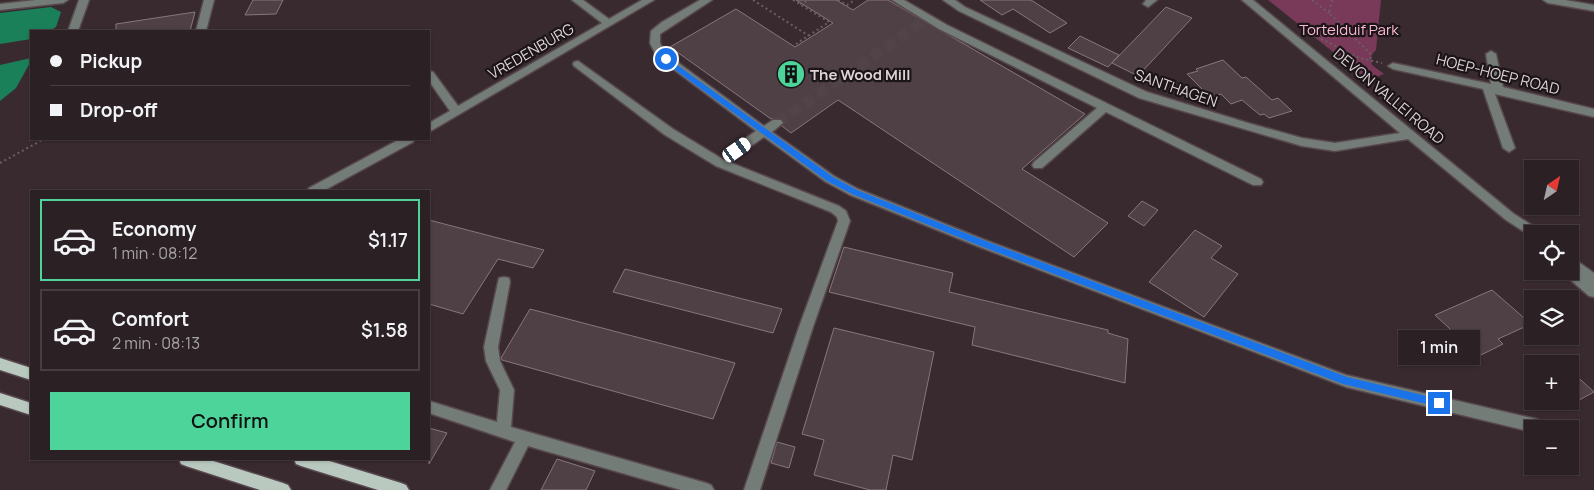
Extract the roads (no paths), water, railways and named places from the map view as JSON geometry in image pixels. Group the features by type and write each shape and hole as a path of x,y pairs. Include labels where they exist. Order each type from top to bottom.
{"main road":[{"path":"0,364 30,374"},
{"path":"0,398 30,409"},
{"path":"189,460 283,490"},
{"path":"304,460 401,490"}],"street":[{"path":"0,7 63,0"},
{"path":"73,30 84,0"},
{"path":"201,30 209,0"},
{"path":"577,0 608,23"},
{"name":"VREDENBURG","path":"430,127 649,0"},
{"path":"707,0 660,29 654,37 656,47 661,55 764,132 847,189 1346,381 1524,423"},
{"path":"897,0 926,19 1257,182"},
{"name":"SANTHAGEN","path":"948,0 962,9 1111,81 1175,106 1302,142 1326,146 1344,147 1410,135"},
{"name":"DEVON VALLEI ROAD","path":"1247,0 1510,217 1524,232"},
{"path":"1548,0 1594,8"},
{"path":"1491,54 1493,89 1509,148"},
{"path":"578,64 669,132 720,163 835,209 842,214 844,221 806,327 752,490"},
{"name":"HOEP-HOEP ROAD","path":"1393,66 1426,71 1594,113"},
{"path":"430,75 456,112"},
{"path":"1038,165 1106,106"},
{"path":"737,150 777,123"},
{"path":"315,190 407,140"},
{"name":"DEVON VALLEI ROAD","path":"1510,217 1524,226"},
{"path":"1579,268 1594,280"},
{"path":"1579,279 1594,292"},
{"path":"503,431 507,390 493,361 491,347 504,282"},
{"path":"430,407 524,438 706,490"},
{"path":"498,490 524,438"}],"tunnel":[{"path":"777,123 924,21"}],"place":[{"name":"The Wood Mill","path":"791,74"}],"park label":[{"name":"Tortelduif Park","path":"1349,29"}]}
